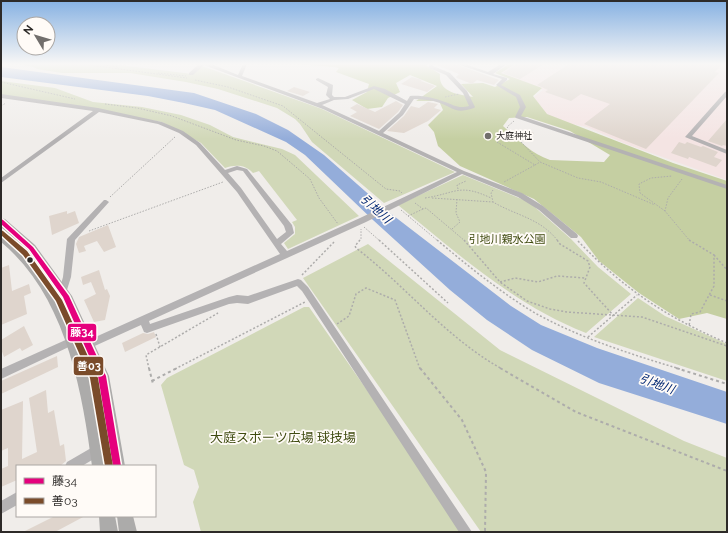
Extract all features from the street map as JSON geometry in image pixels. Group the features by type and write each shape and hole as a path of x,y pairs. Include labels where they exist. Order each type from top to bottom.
{"main road":[{"path":"1,221 31,248 62,291 88,345 102,376 117,465"},
{"path":"1,236 21,254 32,267 54,302 85,383 100,465"},
{"path":"107,517 109,532"},
{"path":"125,517 128,532"}],"street":[{"path":"275,89 318,105 460,172 498,186 532,201 574,236"},
{"path":"330,89 329,95 333,99"},
{"path":"318,105 333,99 346,98 367,89"},
{"path":"381,89 398,99 408,102"},
{"path":"380,134 391,124 412,97 439,101 455,110 462,110 472,106 462,89"},
{"path":"505,89 518,96 523,107 518,117 593,140 662,166 727,187"},
{"path":"727,93 688,137 727,152"},
{"path":"1,96 98,110 150,120 181,132 206,151 230,179 285,255"},
{"path":"1,181 98,110"},
{"path":"224,172 237,168 245,170 288,225 290,233 277,243"},
{"path":"1,374 72,346 88,345 363,220 460,172"},
{"path":"62,291 67,278 71,238 106,202"},
{"path":"144,319 147,330 229,301 237,299 248,300 298,282 305,289 466,532"},
{"path":"73,465 98,450"},
{"path":"1,508 16,499"}],"path":[{"path":"233,89 283,106 386,189 400,191 408,198"},
{"path":"434,100 465,92"},
{"path":"518,117 507,127 524,143 540,162 578,178 602,182 633,197 655,205"},
{"path":"106,202 181,132"},
{"path":"497,142 534,165"},
{"path":"493,202 492,192 498,186 540,162"},
{"path":"458,189 456,186 466,181 467,178 460,172"},
{"path":"673,176 657,176 646,179 639,184 640,193 665,211 691,244 714,255 727,270"},
{"path":"665,211 664,205 666,200 684,176 679,176"},
{"path":"71,238 230,179"},
{"path":"423,198 458,189 475,190 492,198"},
{"path":"430,197 493,202 506,210 528,216 550,232 560,244 588,261 590,267 584,281 586,286 600,299 605,308 613,315"},
{"path":"420,199 414,202 423,209 426,208 452,229 472,248 500,282 527,301 550,309 652,320 727,346"},
{"path":"452,229 460,222 456,213 457,200"},
{"path":"393,205 399,208 512,298 538,314 588,337 727,384"},
{"path":"408,216 423,209"},
{"path":"448,303 364,227 360,229 362,232 361,239 355,246 356,248 381,267 448,332 479,356 576,412 727,471"},
{"path":"574,236 597,262 637,295 666,314 727,343"},
{"path":"298,282 305,271 334,242 340,239"},
{"path":"689,326 691,314 700,312 714,286 714,255"},
{"path":"500,282 515,278 538,282 557,276 585,278"},
{"path":"330,328 349,316 356,294 366,288 395,300 418,366 462,420 486,472 485,532"},
{"path":"588,337 637,295"},
{"path":"710,295 727,301"},
{"path":"221,312 146,355 152,382 309,300"},
{"path":"153,332 155,331 160,347"}],"shaded area":[{"path":"540,89 727,89 727,180 626,144 587,127 567,123 543,114 534,97 543,90"}],"green space":[{"path":"1,89 57,89 93,102 142,107 181,115 210,125 233,137 282,149 295,155 359,216 288,249 284,243 295,234 295,227 292,222 297,220 259,171 253,173 246,168 239,166 225,168 201,143 162,122 1,95"},
{"path":"218,89 266,89 322,109 455,172 384,203 312,142 295,119 277,108"},
{"path":"368,89 399,89 400,92 388,98 382,107 367,109 352,100 367,92"},
{"path":"433,89 446,89 450,92 473,97 465,89 541,89 533,96 547,114 673,163 727,181 727,319 707,313 679,319 639,293 599,261 581,237 534,199 460,166 438,146 434,132 428,125 443,110 439,101 416,101","holes":["527,117 570,131 610,155 604,162 550,160 530,150 503,126 509,118"]},
{"name":"引地川親水公園","path":"463,175 529,202 571,239 598,267 631,294 586,333 534,308 510,293 398,205"},
{"path":"368,244 500,350 684,441 727,458 727,532 481,532 303,278"},
{"path":"638,298 665,316 727,344 727,381 594,337"},
{"name":"大庭スポーツ広場 球技場","path":"304,307 309,307 463,528 459,532 201,532 193,502 199,487 194,470 184,465 161,385 167,378"}],"water":[{"name":"引地川","path":"93,89 163,89 194,93 256,114 288,130 324,155 390,213 511,306 541,325 597,348 727,392 727,424 599,383 532,350 487,320 450,290 373,220 305,155 286,142 215,110 148,96"}],"building":[{"path":"291,89 300,89 310,92 303,96 287,91"},
{"path":"417,89 431,89 427,92"},
{"path":"546,89 704,89 646,149 584,124 610,104 581,94 571,101 545,92 548,90"},
{"path":"396,101 403,105 398,112 379,129 350,116 357,112 350,108 357,104 375,112"},
{"path":"428,102 438,104 434,108 441,110 428,121 404,133 387,131 404,116 411,106 419,108"},
{"path":"727,119 727,146 722,146 708,141"},
{"path":"526,130 534,133 528,140 520,137"},
{"path":"679,142 685,144 687,142 701,147 703,146 718,152 714,157 722,160 716,167 689,157 688,159 671,153"},
{"path":"67,211 67,214 75,211 79,223 52,235 49,216"},
{"path":"108,225 116,247 104,252 97,241 84,246 86,251 79,253 76,244 79,237"},
{"path":"9,265 12,291 29,284 31,293 24,296 27,314 1,325 1,268"},
{"path":"99,270 105,290 107,289 110,296 105,320 94,322 84,300 96,294 91,282 83,285 81,277"},
{"path":"24,326 33,345 22,351 20,348 4,357 1,349 1,340"},
{"path":"154,332 156,337 125,352 122,343 143,333 148,334"},
{"path":"57,356 58,367 1,394 1,381"},
{"path":"46,390 48,413 54,410 60,446 64,444 66,461 61,465 16,465 16,480 1,487 1,469 8,466 8,448 1,451 1,410 23,401 22,459 37,452 29,398"},
{"path":"53,517 83,517 55,532 23,532"}],"transit line":[{"name":"藤34","path":"1,221 31,248 66,296 102,376 117,465"},
{"name":"善03","path":"1,232 25,253 59,300 94,378 109,465"}],"place":[{"name":"大庭神社","path":"488,136"}]}
